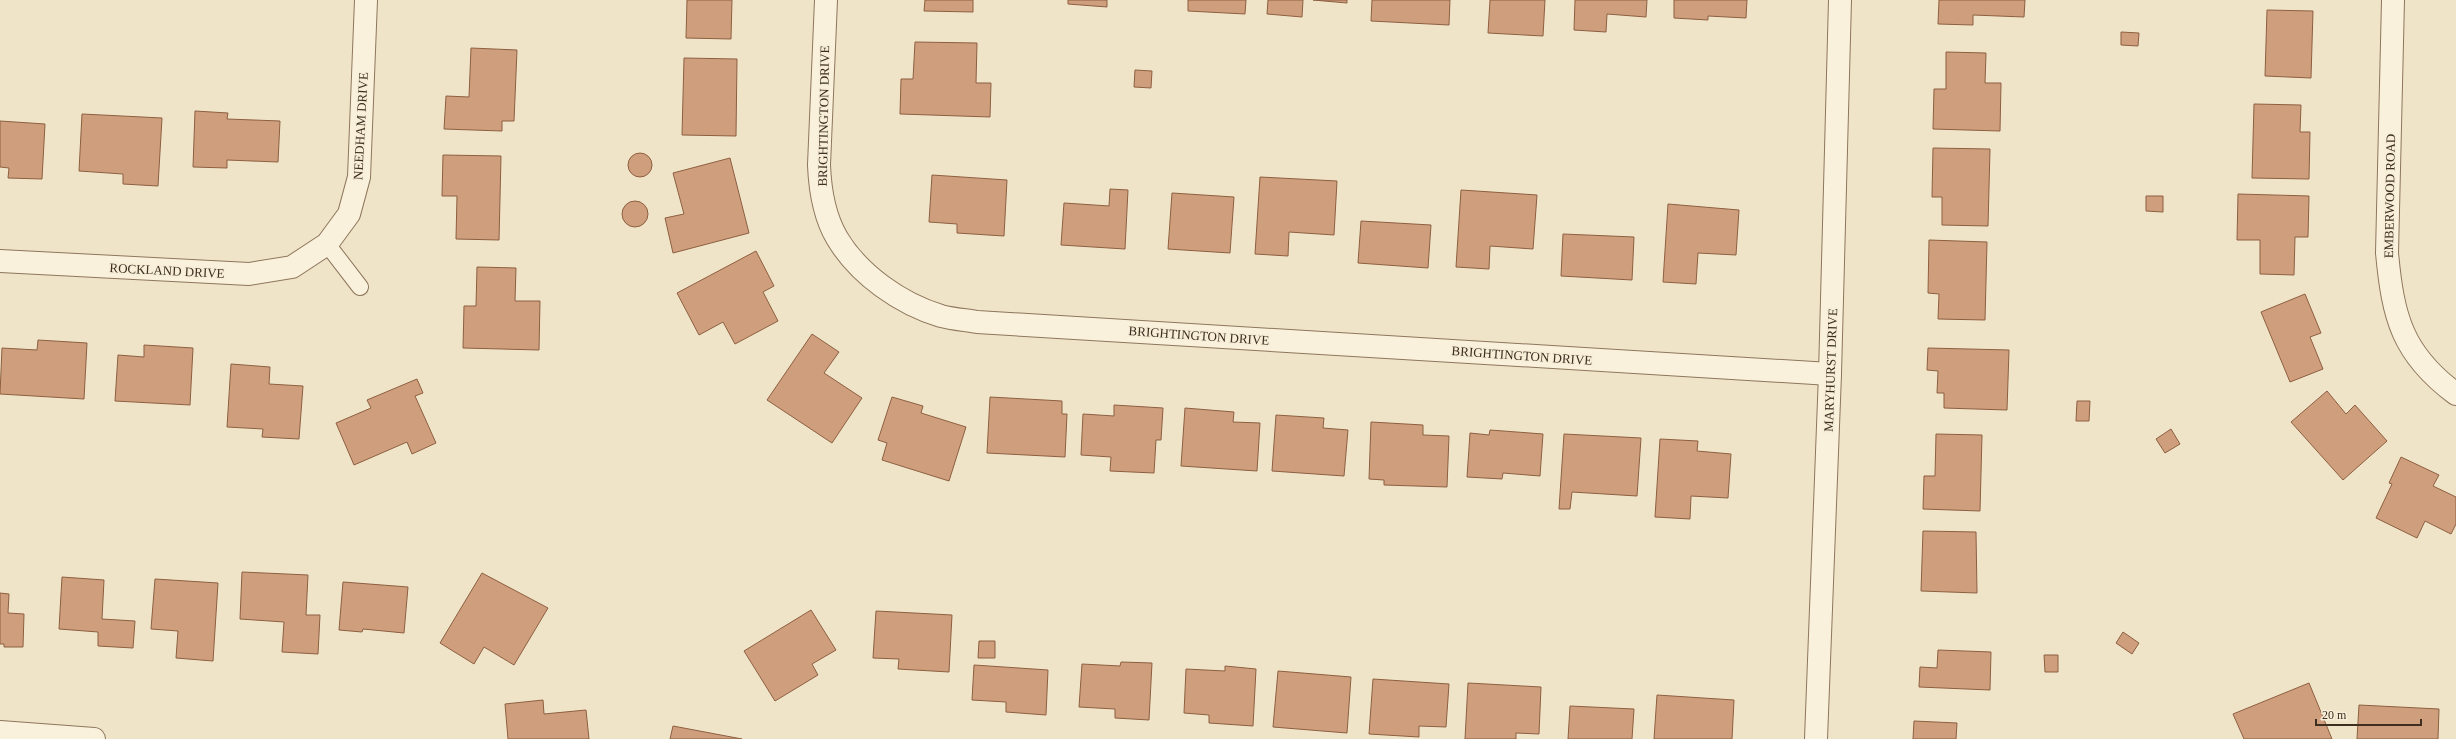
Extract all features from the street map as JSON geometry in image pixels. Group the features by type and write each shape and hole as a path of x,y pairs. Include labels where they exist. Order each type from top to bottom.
{"street":[{"name":"NEEDHAM DRIVE","path":"328,244 349,214 359,177 366,0"},
{"name":"BRIGHTINGTON DRIVE","path":"826,0 819,165 820,190 828,216 837,239 854,260 878,284 909,304 941,316 977,322 1830,374"},
{"name":"MARYHURST DRIVE","path":"1816,739 1830,374 1840,0"},
{"name":"EMBERWOOD ROAD","path":"2393,0 2387,253 2390,288 2398,321 2410,346 2436,379 2456,394"},
{"name":"ROCKLAND DRIVE","path":"0,261 249,274 292,267 328,244"},
{"path":"0,732 94,739"}],"lane":[{"path":"328,244 360,288"}],"building":[{"path":"687,0 732,0 731,39 686,38"},
{"path":"925,0 973,0 973,12 924,11"},
{"path":"1068,0 1107,0 1107,7 1068,4"},
{"path":"1188,0 1246,0 1245,14 1188,11"},
{"path":"1268,0 1303,0 1302,17 1267,14"},
{"path":"1313,0 1347,0 1347,3"},
{"path":"1372,0 1450,0 1449,25 1371,21"},
{"path":"1490,0 1545,0 1543,36 1488,33"},
{"path":"1575,0 1647,0 1646,17 1607,14 1606,32 1574,30"},
{"path":"1674,0 1747,0 1746,18 1708,16 1708,20 1674,18"},
{"path":"1939,0 2025,0 2024,17 1973,15 1973,25 1938,24"},
{"path":"2267,10 2313,11 2311,78 2265,76"},
{"path":"2121,32 2139,33 2138,46 2121,45"},
{"path":"915,42 977,43 976,83 991,83 990,117 900,114 901,79 913,79"},
{"path":"471,48 517,50 514,121 502,121 502,131 444,129 446,96 469,97"},
{"path":"1946,52 1986,53 1985,83 2001,83 2000,131 1933,129 1934,89 1946,89"},
{"path":"684,58 737,59 736,136 682,135"},
{"path":"1135,70 1152,71 1151,88 1134,87"},
{"path":"2254,104 2301,105 2300,132 2310,132 2309,179 2252,178"},
{"path":"195,111 228,113 227,119 280,121 278,162 227,160 227,168 193,167"},
{"path":"82,114 162,118 158,186 123,184 123,174 79,171"},
{"path":"0,121 45,124 42,179 8,178 9,168 0,167"},
{"path":"1933,148 1990,149 1988,226 1942,225 1942,197 1932,197"},
{"path":"640,153 649,156 652,165 649,174 640,177 631,174 628,165 631,156"},
{"path":"443,155 501,156 499,240 456,239 457,196 442,196"},
{"path":"730,158 749,233 673,253 665,218 684,214 673,173"},
{"path":"932,175 1007,180 1004,236 957,233 957,224 929,222"},
{"path":"1260,177 1337,181 1334,235 1289,232 1288,256 1255,254"},
{"path":"1110,189 1128,190 1125,249 1061,245 1064,203 1109,206"},
{"path":"1461,190 1537,195 1533,249 1490,246 1489,269 1456,267"},
{"path":"1172,193 1234,197 1230,253 1168,249"},
{"path":"2238,194 2309,196 2308,237 2295,237 2294,275 2260,274 2260,240 2237,240"},
{"path":"2146,196 2163,196 2163,212 2146,211"},
{"path":"635,201 644,205 648,214 644,223 635,227 626,223 622,214 626,205"},
{"path":"1668,204 1739,210 1736,255 1698,253 1696,284 1663,282"},
{"path":"1361,221 1431,225 1428,268 1358,263"},
{"path":"1563,234 1634,237 1632,280 1561,276"},
{"path":"1929,240 1987,242 1985,320 1938,319 1939,294 1928,293"},
{"path":"756,251 774,286 763,292 778,321 735,344 723,322 699,335 677,293"},
{"path":"477,267 516,268 515,301 540,301 539,350 463,348 464,306 476,306"},
{"path":"2305,294 2321,333 2310,337 2323,369 2290,382 2261,312"},
{"path":"812,334 839,352 824,373 862,398 832,443 767,400"},
{"path":"38,340 87,343 84,399 0,394 2,348 37,350"},
{"path":"144,345 193,348 190,405 115,401 118,355 144,357"},
{"path":"1928,348 2009,350 2007,410 1944,408 1944,393 1937,393 1938,371 1927,370"},
{"path":"231,364 270,367 269,384 303,386 299,439 262,437 263,429 227,427"},
{"path":"417,379 423,393 415,396 436,443 412,454 407,442 354,465 336,423 371,408 367,400"},
{"path":"2327,391 2346,414 2355,405 2387,441 2343,480 2291,422"},
{"path":"892,397 923,406 921,413 966,427 949,481 882,460 887,443 878,440"},
{"path":"990,397 1062,401 1062,414 1067,414 1065,457 987,453"},
{"path":"2077,401 2090,401 2089,421 2076,421"},
{"path":"1114,405 1163,408 1161,440 1156,440 1154,473 1110,471 1111,457 1081,455 1083,414 1114,416"},
{"path":"1185,408 1234,412 1233,422 1260,423 1257,471 1181,466"},
{"path":"1276,415 1324,418 1323,428 1348,430 1344,476 1272,471"},
{"path":"1371,422 1423,425 1423,435 1449,436 1447,487 1384,485 1384,480 1369,479"},
{"path":"2171,429 2180,444 2165,453 2156,439"},
{"path":"1490,430 1543,434 1540,476 1503,473 1502,479 1467,477 1470,433 1489,435"},
{"path":"1564,434 1641,438 1637,496 1572,492 1570,509 1559,509"},
{"path":"1936,434 1982,435 1980,511 1923,509 1924,476 1935,476"},
{"path":"1660,439 1698,441 1697,451 1731,454 1728,498 1691,496 1690,519 1655,517"},
{"path":"2401,457 2439,475 2433,486 2456,497 2456,524 2451,534 2425,521 2417,538 2376,518 2392,484 2389,483"},
{"path":"1923,531 1976,532 1977,593 1921,591"},
{"path":"242,572 308,575 306,615 320,615 318,654 282,652 284,622 240,619"},
{"path":"482,573 548,608 514,665 484,647 474,664 440,643"},
{"path":"62,577 104,580 102,619 135,621 133,648 98,646 98,632 59,629"},
{"path":"155,579 218,583 213,661 176,658 178,631 151,629"},
{"path":"343,582 408,587 404,633 363,629 362,632 339,630"},
{"path":"0,593 9,594 8,613 24,614 23,647 4,647 4,644 0,644"},
{"path":"811,610 836,650 812,664 818,675 775,701 744,651"},
{"path":"876,611 952,615 949,672 898,669 899,659 873,658"},
{"path":"2123,632 2139,643 2132,654 2116,643"},
{"path":"979,641 995,641 995,658 978,658"},
{"path":"1938,650 1991,652 1990,690 1919,687 1920,667 1937,668"},
{"path":"2044,655 2058,655 2058,672 2045,672"},
{"path":"1121,662 1152,663 1149,720 1115,718 1115,709 1079,707 1082,664 1120,666"},
{"path":"974,665 1048,670 1046,715 1006,712 1006,702 972,700"},
{"path":"1225,666 1256,669 1253,726 1209,723 1209,715 1184,713 1186,669 1225,671"},
{"path":"1278,671 1351,677 1347,733 1273,727"},
{"path":"1373,679 1449,684 1446,727 1419,726 1419,737 1369,734"},
{"path":"1468,683 1541,687 1539,734 1516,733 1516,739 1465,739"},
{"path":"2309,683 2332,739 2244,739 2233,714"},
{"path":"1657,695 1734,700 1732,739 1654,739"},
{"path":"543,700 544,714 586,710 589,739 508,739 505,704"},
{"path":"2359,705 2439,709 2438,739 2357,739"},
{"path":"1570,706 1634,709 1632,739 1568,739"},
{"path":"1914,721 1957,723 1956,739 1913,739"},
{"path":"673,726 742,739 670,739"}]}
